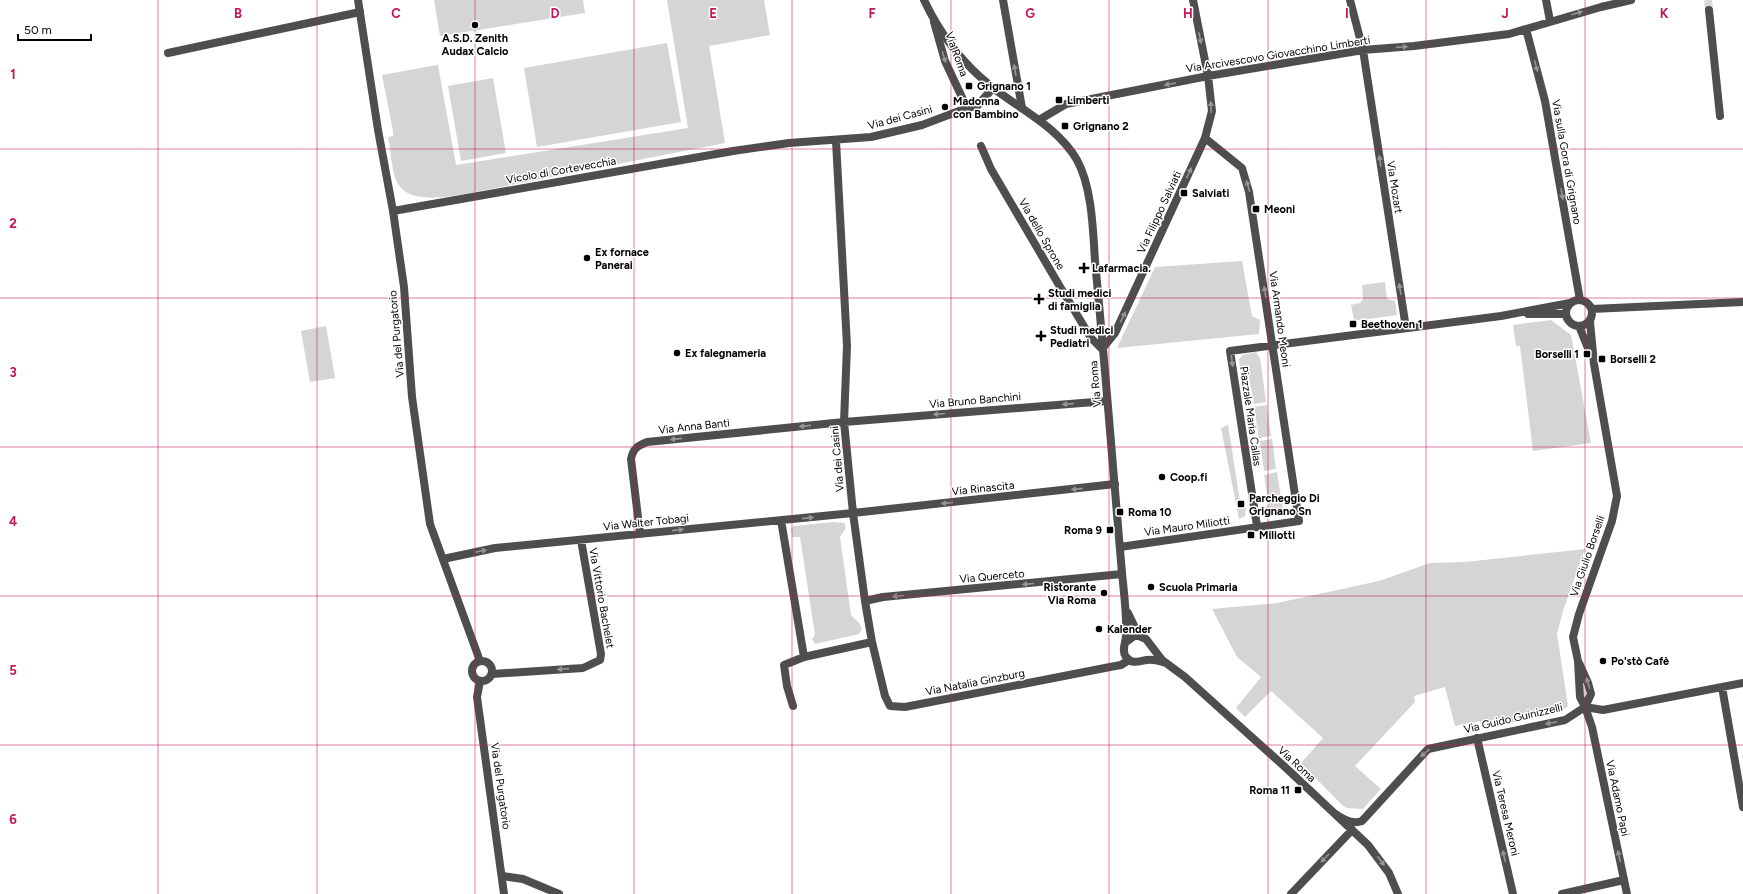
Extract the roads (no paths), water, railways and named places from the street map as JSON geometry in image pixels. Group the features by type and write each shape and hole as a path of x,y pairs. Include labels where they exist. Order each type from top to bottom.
{"street":[{"name":"Via del Purgatorio","path":"358,0 404,287 412,397 430,524 480,661"},
{"name":"Via Roma","path":"924,0 933,19 945,61 967,108"},
{"path":"1003,0 1022,108"},
{"name":"Via Filippo Salviati","path":"1102,350 1115,333 1206,138 1212,111 1208,76 1192,0"},
{"name":"Via Mozart","path":"1350,0 1363,50 1406,328"},
{"path":"1546,0 1550,21"},
{"name":"Via Arcivescovo Giovacchino Limberti","path":"1039,120 1066,104 1208,76 1363,50 1414,46 1509,34 1550,21 1631,0"},
{"path":"1709,10 1720,116"},
{"path":"168,52 360,12"},
{"name":"Via Roma","path":"933,19 962,59 993,88 1039,120 1066,144 1077,159 1084,175 1095,261 1125,600 1126,642 1124,653 1129,660 1138,663 1145,660 1155,660 1166,663"},
{"name":"Via sulla Gora di Grignano","path":"1526,29 1545,101 1580,300"},
{"path":"967,108 978,106 993,88"},
{"name":"Via dei Casini","path":"733,151 789,143 836,141 872,137 922,125 967,108"},
{"name":"Via Armando Meoni","path":"1206,138 1242,168 1249,192 1299,521"},
{"name":"Via dei Casini","path":"836,141 848,346 844,422 864,601 872,642"},
{"name":"Via dello Sprone","path":"981,146 991,169 1059,285 1091,338 1102,350"},
{"name":"Vicolo di Cortevecchia","path":"393,211 733,151"},
{"path":"1273,345 1509,315 1580,300 1586,302 1592,309 1590,322 1579,326 1569,322 1566,314 1570,303"},
{"path":"1592,309 1743,302"},
{"path":"1509,315 1566,314"},
{"name":"Via Giulio Borselli","path":"1585,707 1591,694 1588,683 1578,661 1573,637 1579,614 1612,521 1617,496 1594,364 1590,322"},
{"name":"Via Giulio Borselli","path":"1579,326 1594,364"},
{"name":"Piazzale Maria Callas","path":"1257,526 1230,351 1273,345"},
{"name":"Via Bruno Banchini","path":"844,422 1107,401"},
{"name":"Via Anna Banti","path":"640,534 631,460 633,451 637,445 647,442 844,422"},
{"name":"Via Rinascita","path":"853,513 1115,484"},
{"name":"Via Walter Tobagi","path":"443,559 495,548 853,513"},
{"path":"781,520 804,657"},
{"name":"Via Mauro Miliotti","path":"1120,547 1299,521"},
{"name":"Via Vittorio Bachelet","path":"492,674 583,668 600,660 580,540"},
{"name":"Via Querceto","path":"864,601 883,597 1122,574"},
{"name":"Via Roma","path":"1125,600 1132,623 1139,636 1146,639 1150,646 1166,663 1185,677 1368,845 1389,873 1398,894"},
{"path":"1126,642 1134,636 1139,636"},
{"path":"793,706 787,686 784,665 804,657 872,642"},
{"name":"Via Natalia Ginzburg","path":"872,642 885,696 890,706 905,707 1110,667 1124,664 1129,660"},
{"path":"1145,660 1150,652 1150,646"},
{"path":"484,661 490,664 492,674 487,680 480,681 475,679 472,669 476,662 484,661"},
{"name":"Via del Purgatorio","path":"480,681 477,697 504,894"},
{"path":"1585,707 1603,710 1743,683"},
{"path":"1722,687 1743,807"},
{"name":"Via Guido Guinizzelli","path":"1362,821 1428,749 1565,720 1585,707"},
{"name":"Via Adamo Papi","path":"1585,707 1592,727 1627,894"},
{"name":"Via Teresa Meroni","path":"1477,738 1513,894"},
{"path":"1334,813 1350,822 1358,823 1362,821 1360,831 1368,845"},
{"path":"1291,894 1352,830"},
{"path":"502,876 523,879 558,894"},
{"path":"1562,894 1624,880"}],"tunnel":[{"path":"1708,0 1709,10"}],"place":[{"name":"A.S.D. Zenith Audax Calcio","path":"475,25"},
{"name":"Grignano 1","path":"969,86"},
{"name":"Limberti","path":"1059,100"},
{"name":"Madonna con Bambino","path":"945,107"},
{"name":"Grignano 2","path":"1065,126"},
{"name":"Salviati","path":"1184,193"},
{"name":"Meoni","path":"1256,209"},
{"name":"Ex fornace Panerai","path":"587,258"},
{"name":"Lafarmacia.","path":"1084,268"},
{"name":"Studi medici di famiglia","path":"1039,299"},
{"name":"Beethoven 1","path":"1353,324"},
{"name":"Studi medici Pediatri","path":"1041,336"},
{"name":"Ex falegnameria","path":"677,353"},
{"name":"Borselli 1","path":"1587,354"},
{"name":"Borselli 2","path":"1602,359"},
{"name":"Coop.fi","path":"1162,477"},
{"name":"Parcheggio Di Grignano Sn","path":"1241,504"},
{"name":"Roma 10","path":"1120,512"},
{"name":"Roma 9","path":"1110,530"},
{"name":"Miliotti","path":"1251,535"},
{"name":"Scuola Primaria","path":"1151,587"},
{"name":"Ristorante Via Roma","path":"1104,593"},
{"name":"Kalender","path":"1099,629"},
{"name":"Po'stò Cafè","path":"1603,661"},
{"name":"Roma 11","path":"1298,790"}]}
